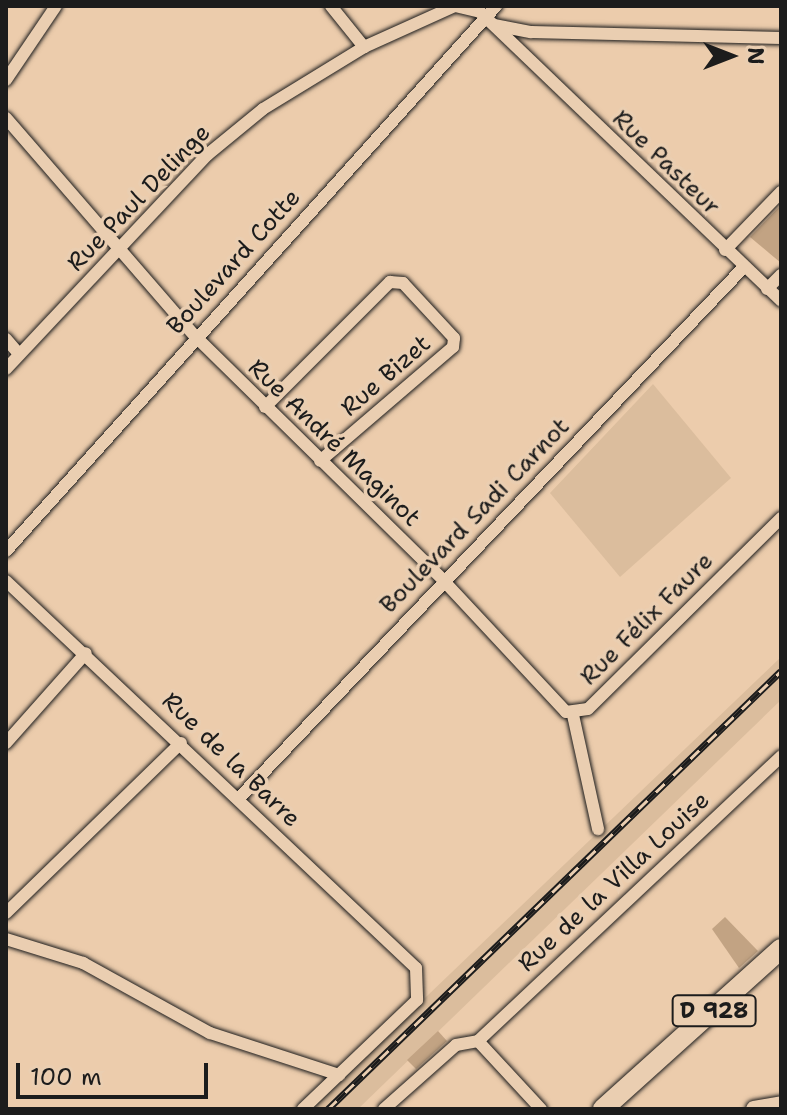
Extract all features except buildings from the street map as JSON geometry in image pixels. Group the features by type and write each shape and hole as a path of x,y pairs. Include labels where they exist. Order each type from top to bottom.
{"main road":[{"name":"D 928","path":"603,1109 781,949"},
{"name":"D 928","path":"626,1109 646,1073"}],"street":[{"path":"6,80 56,6"},
{"path":"331,6 364,47"},
{"name":"Rue Paul Delinge","path":"6,369 207,155 263,109 364,47 455,6 471,8 487,22"},
{"name":"Boulevard Cotte","path":"6,551 196,337 487,22 496,6"},
{"path":"487,22 531,32 781,38"},
{"name":"Rue Pasteur","path":"487,22 781,301"},
{"path":"521,56 531,32"},
{"name":"Rue André Maginot","path":"6,118 117,250 196,337 443,580"},
{"path":"725,250 781,192"},
{"name":"Boulevard Sadi Carnot","path":"239,798 443,580 744,267"},
{"path":"767,289 781,275"},
{"name":"Rue Bizet","path":"265,407 390,282 403,283 454,338 453,347 320,461"},
{"path":"6,339 19,354"},
{"name":"Rue Félix Faure","path":"443,580 573,715 588,709 781,518"},
{"name":"Rue de la Barre","path":"6,581 239,798 419,975 417,1000 339,1075"},
{"path":"6,743 86,653"},
{"path":"573,715 598,829"},
{"path":"6,913 181,743"},
{"name":"Rue de la Villa Louise","path":"384,1109 456,1045 478,1041 781,756"},
{"path":"6,939 83,963 210,1033 339,1075 303,1109"},
{"path":"478,1041 541,1109"},
{"path":"754,1109 781,1104"}],"shaded area":[{"path":"653,384 731,478 620,577 550,493"},
{"path":"781,657 781,700 358,1109 309,1109"}],"railway":[{"path":"328,1109 781,671"}]}
